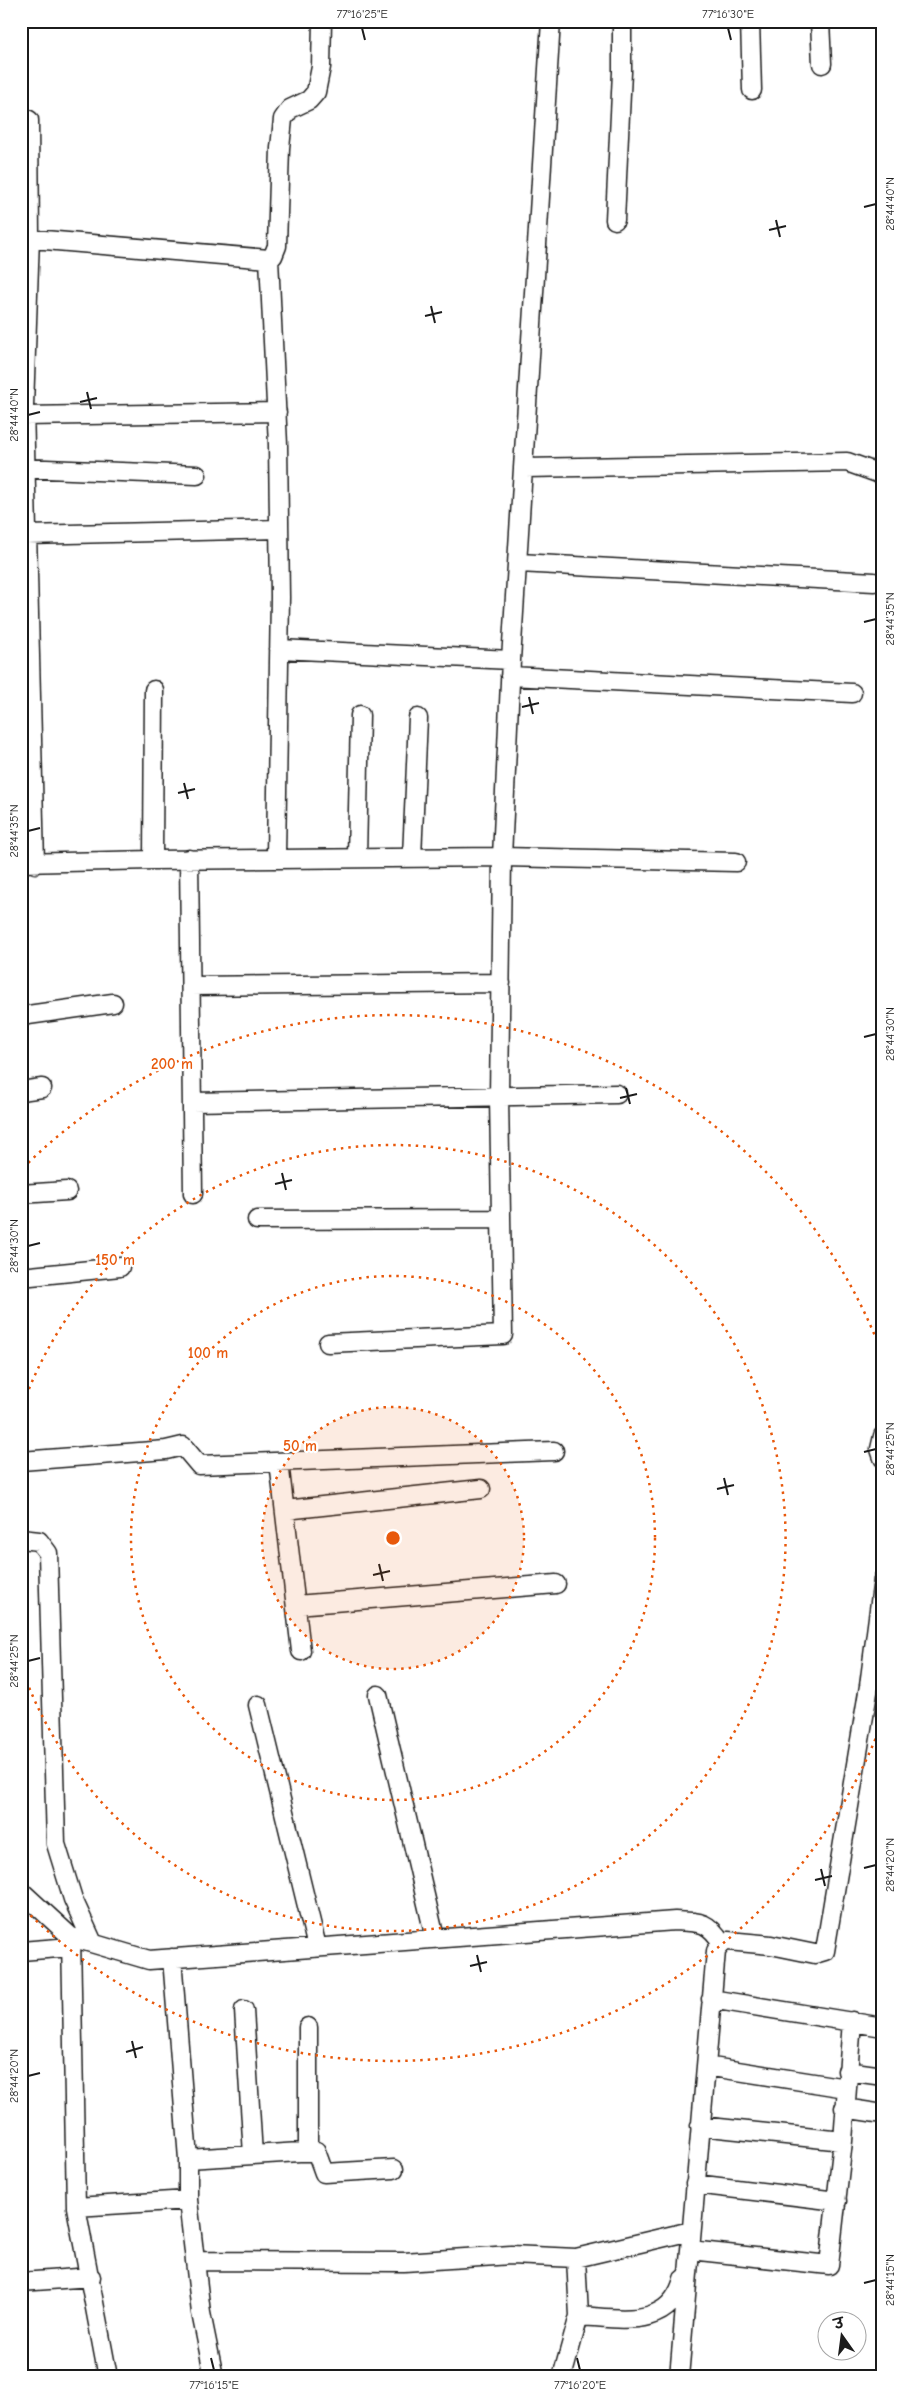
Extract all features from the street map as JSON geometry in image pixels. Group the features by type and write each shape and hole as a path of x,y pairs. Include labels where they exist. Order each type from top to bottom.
{"street":[{"path":"26,238 269,259 273,256 276,246 280,148 284,119 290,109 309,100 316,92 321,66 322,21"},
{"path":"328,1343 503,1335 499,1097 502,857 511,668 519,563 551,21"},
{"path":"615,220 622,72 622,21"},
{"path":"750,21 752,90"},
{"path":"820,21 822,64"},
{"path":"21,116 29,120 25,165 23,468 26,535 24,592 28,864 276,857 502,857 736,862"},
{"path":"269,259 277,412 279,529 276,857"},
{"path":"24,416 277,412"},
{"path":"524,468 846,462 883,475"},
{"path":"23,468 197,475"},
{"path":"26,535 279,529"},
{"path":"519,563 874,582"},
{"path":"279,650 852,693"},
{"path":"153,860 154,690"},
{"path":"357,857 360,715"},
{"path":"412,857 418,718"},
{"path":"188,859 193,1194"},
{"path":"190,986 501,983"},
{"path":"21,1016 113,1003"},
{"path":"21,1091 42,1088"},
{"path":"192,1102 617,1094"},
{"path":"21,1194 67,1191"},
{"path":"257,1220 500,1219"},
{"path":"21,1277 120,1267"},
{"path":"883,1436 880,1450 883,1458"},
{"path":"21,1460 166,1450 183,1446 199,1465 554,1451"},
{"path":"279,1462 301,1651"},
{"path":"284,1510 481,1489"},
{"path":"21,1539 39,1541 48,1553 56,1844 73,1899 93,1943"},
{"path":"296,1605 556,1584"},
{"path":"679,2377 716,1951 722,1943 728,1941 771,1945 815,1954 825,1952 868,1694 882,1589"},
{"path":"378,1695 435,1938"},
{"path":"258,1705 317,1946"},
{"path":"21,1891 71,1942 76,2207 91,2277 108,2377"},
{"path":"21,1951 71,1942 93,1943 149,1960 317,1946 675,1921 700,1922 710,1926 722,1943"},
{"path":"172,1958 188,2159 188,2200 201,2313 214,2377"},
{"path":"711,1999 883,2027"},
{"path":"244,2010 253,2155"},
{"path":"690,2250 829,2265 843,2141 852,2021"},
{"path":"308,2027 308,2152"},
{"path":"706,2066 847,2079 883,2076"},
{"path":"844,2108 883,2114"},
{"path":"700,2126 843,2141"},
{"path":"188,2159 316,2151 324,2173 394,2169"},
{"path":"695,2184 837,2201"},
{"path":"76,2207 188,2200"},
{"path":"195,2261 404,2262 511,2255 576,2258 691,2231"},
{"path":"578,2316 628,2318 659,2314 676,2299 681,2288 690,2250"},
{"path":"562,2377 578,2316 576,2258"},
{"path":"21,2282 91,2277"}]}
